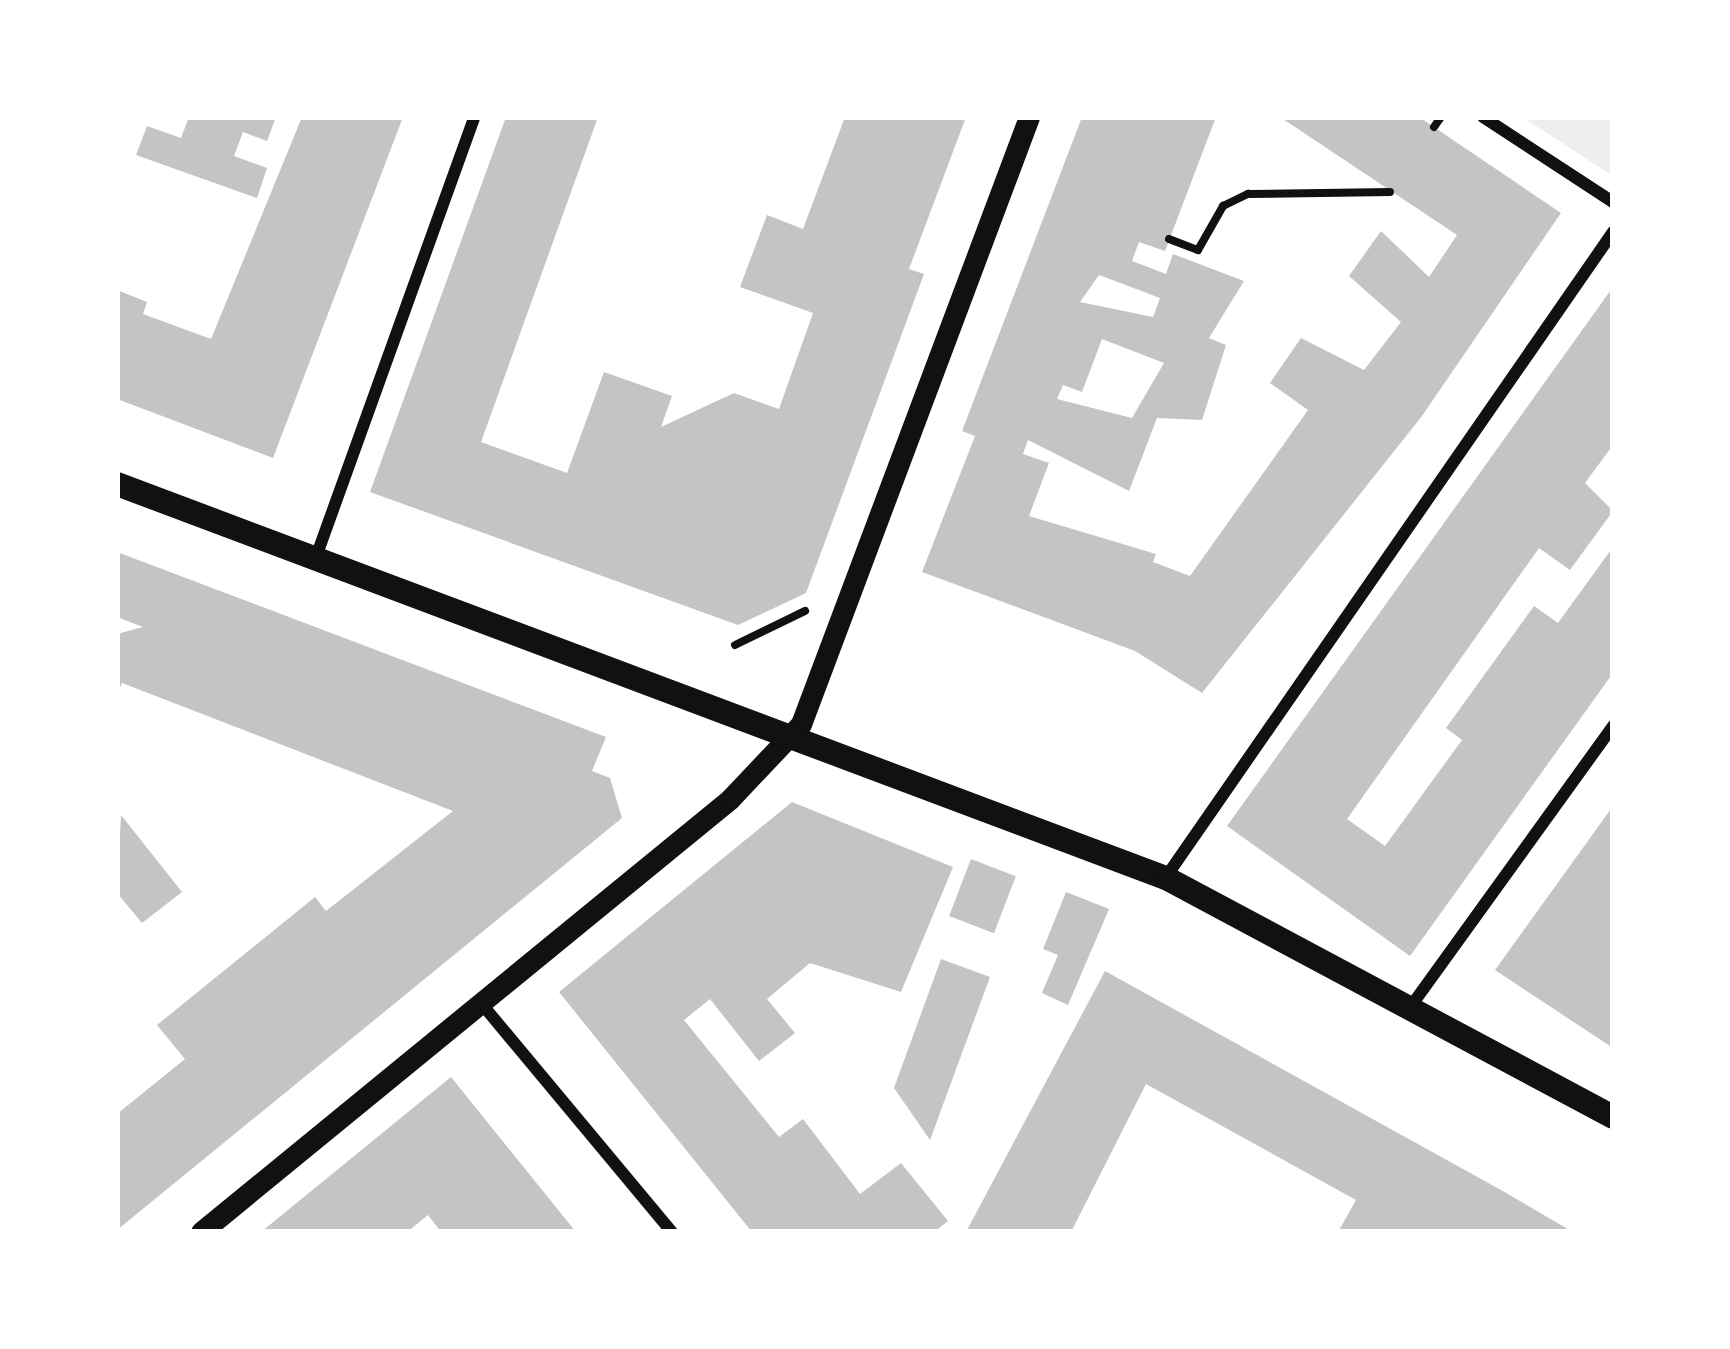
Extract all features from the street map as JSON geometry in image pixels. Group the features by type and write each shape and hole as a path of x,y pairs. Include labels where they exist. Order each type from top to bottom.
{"main road":[{"path":"117,484 793,734 1166,878 1414,1002 1613,1118"}],"street":[{"path":"316,556 474,117"},
{"path":"201,1232 481,1003 793,734 1029,117"},
{"path":"1484,117 1613,202"},
{"path":"1166,878 1613,232"},
{"path":"1414,1002 1613,726"},
{"path":"481,1003 672,1232"}],"path":[{"path":"1434,127 1441,117"},
{"path":"1169,239 1198,250 1223,206 1267,190 1390,191"},
{"path":"735,645 805,611"}],"shaded area":[{"path":"1522,117 1613,117 1613,176"}],"building":[{"path":"189,117 276,117 267,141 243,132 234,156 267,168 257,198 136,155 147,126 181,138"},
{"path":"302,117 403,117 273,458 117,399 117,290 147,302 143,314 211,339"},
{"path":"506,117 598,117 481,442 567,473 604,372 672,396 661,427 734,393 779,409 813,313 740,287 767,215 803,229 845,117 966,117 909,269 924,274 806,593 738,625 370,492"},
{"path":"1082,117 1216,117 1165,251 1139,242 1132,261 1166,274 1173,254 1244,281 1209,338 1226,345 1202,420 1157,418 1129,491 1028,440 1023,454 1049,463 1029,516 1156,554 1153,562 1190,576 1308,410 1270,383 1301,338 1364,370 1401,322 1349,276 1381,231 1429,277 1457,235 1280,117 1419,117 1561,213 1422,416 1202,693 1135,651 922,572 975,436 962,431","holes":["1099,275 1160,298 1153,317 1080,302","1102,339 1164,363 1132,418 1057,399 1063,385 1082,392"]},
{"path":"1613,287 1613,445 1585,483 1613,511 1570,570 1539,548 1347,819 1385,846 1462,740 1446,728 1534,606 1558,623 1613,547 1613,673 1410,956 1227,826"},
{"path":"117,552 606,737 592,771 610,778 622,818 117,1230 117,1114 185,1059 157,1025 315,897 326,911 453,811 122,683 117,695 117,634 143,627 117,617"},
{"path":"792,802 953,867 901,992 810,963 767,999 795,1033 759,1061 710,999 684,1020 779,1137 803,1119 860,1194 901,1163 948,1221 934,1232 752,1232 559,992"},
{"path":"1613,806 1613,1048 1495,970"},
{"path":"121,815 182,892 142,923 117,893"},
{"path":"971,859 1016,876 994,933 949,916"},
{"path":"1066,892 1109,909 1068,1005 1042,993 1058,955 1043,949"},
{"path":"941,959 990,977 930,1140 894,1088"},
{"path":"1105,971 1573,1232 1338,1232 1356,1200 1146,1084 1071,1232 966,1232"},
{"path":"451,1077 576,1232 441,1232 428,1215 407,1232 261,1232"}]}
